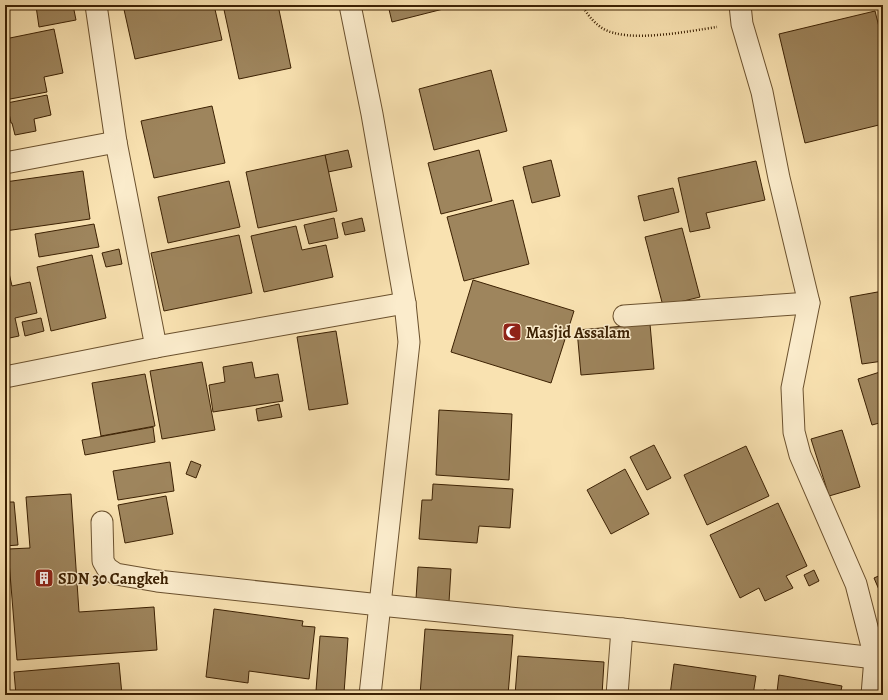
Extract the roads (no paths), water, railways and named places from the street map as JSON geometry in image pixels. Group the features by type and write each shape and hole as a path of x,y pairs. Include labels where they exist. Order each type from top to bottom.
{"street":[{"path":"96,5 116,142 156,347"},
{"path":"350,5 372,114 405,303 409,342 370,695"},
{"path":"741,14 762,92 779,178 809,303 792,388 794,432 800,455 856,584 875,658 872,695"},
{"path":"5,163 116,142"},
{"path":"5,377 156,347 405,303"},
{"path":"624,316 809,303"},
{"path":"102,522 103,561 107,568 116,574 165,582 622,629 875,658"},
{"path":"617,695 622,629"}],"place":[{"name":"Masjid Assalam","path":"512,332"},
{"name":"SDN 30 Cangkeh","path":"44,578"}]}
